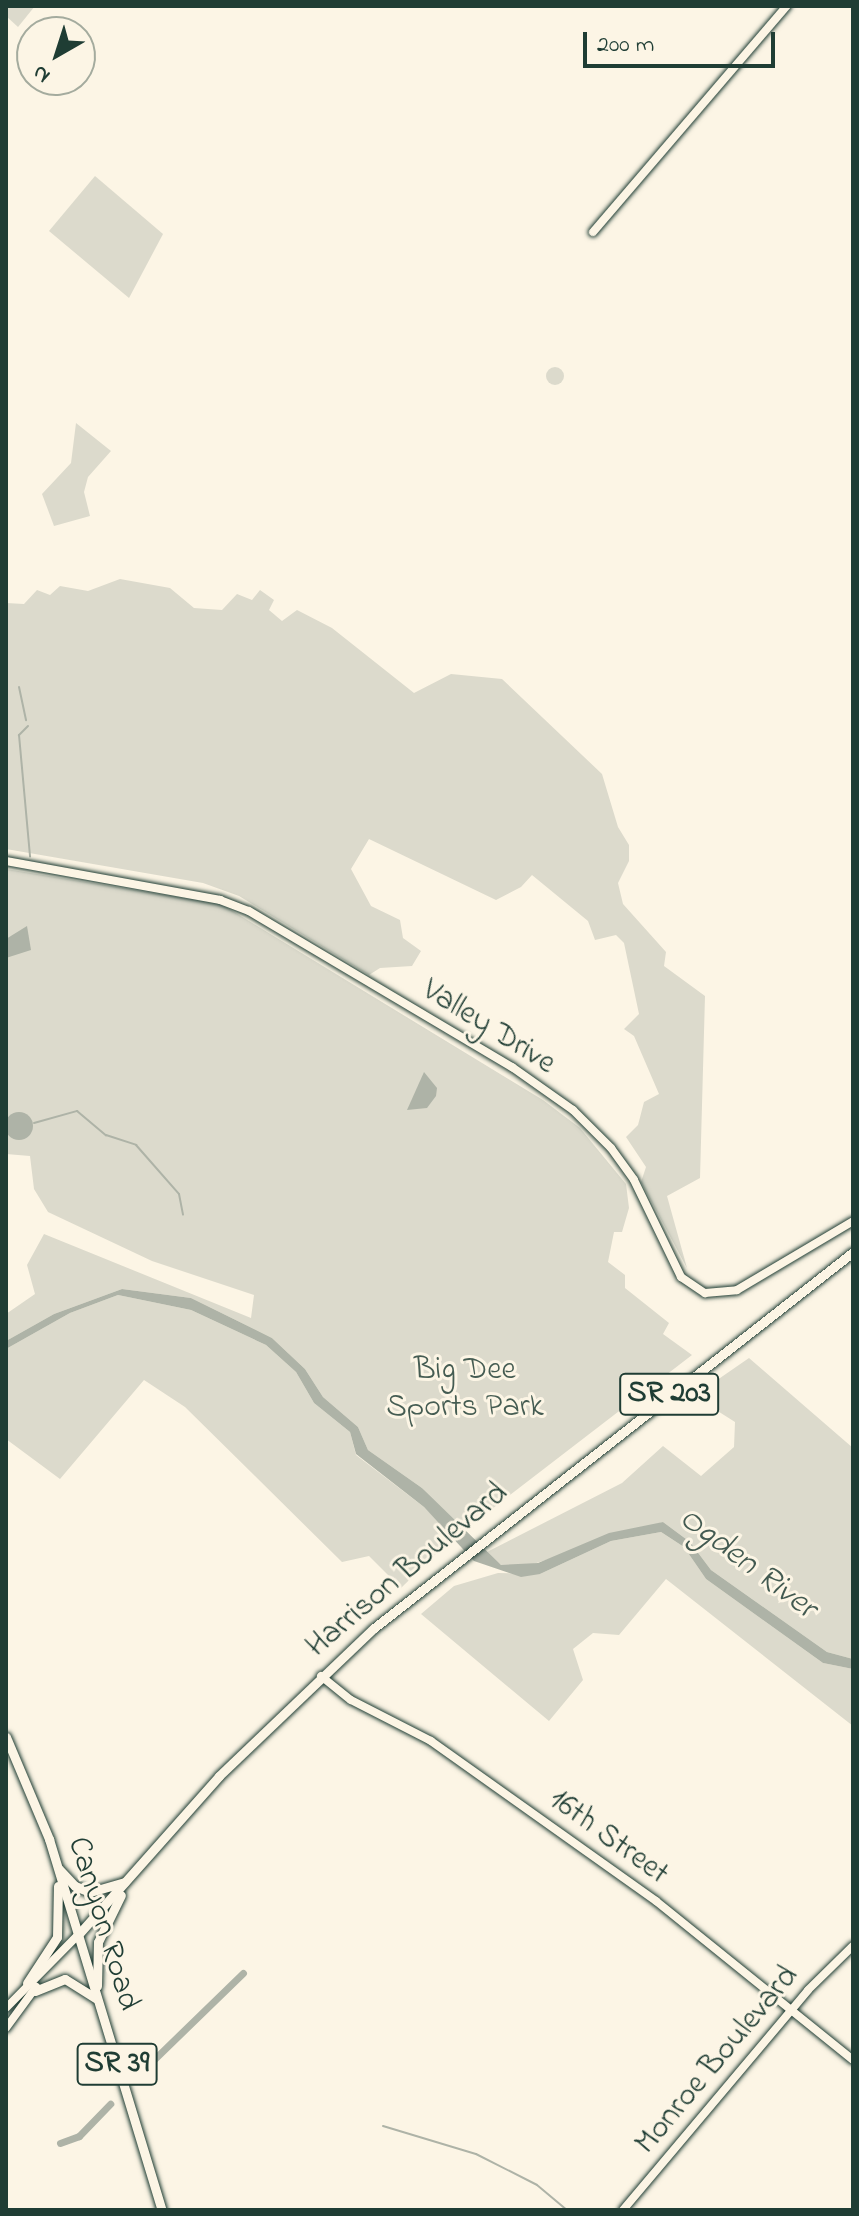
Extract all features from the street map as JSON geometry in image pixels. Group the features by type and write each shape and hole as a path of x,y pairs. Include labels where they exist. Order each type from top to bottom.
{"main road":[{"name":"Harrison Boulevard","path":"77,1936 219,1776 321,1676 487,1537 853,1252"},
{"name":"Canyon Road","path":"6,1737 40,1811 162,2210"},
{"path":"56,1866 75,1886 90,1892 129,1880"},
{"path":"27,1983 57,1937 56,1866"},
{"path":"35,1991 65,1979 96,1998 98,1942 129,1880"}],"street":[{"path":"593,232 787,6"},
{"name":"Valley Drive","path":"6,861 220,900 249,911 512,1067 573,1110 611,1148 634,1180 681,1277 705,1293 737,1290 853,1221"},
{"name":"16th Street","path":"321,1676 351,1700 431,1741 623,1878 853,2060"},
{"name":"Harrison Boulevard","path":"6,2008 27,1983 39,1977 77,1936"},
{"name":"Monroe Boulevard","path":"623,2210 791,2010 853,1946"},
{"name":"Harrison Boulevard","path":"6,2028 35,1991 39,1977"}],"green space":[{"path":"6,6 35,6 27,16 16,16 16,25 6,16"},
{"path":"95,176 163,234 129,298 49,231"},
{"path":"555,367 564,376 555,385 546,376"},
{"path":"76,423 111,451 88,477 84,492 90,516 54,526 42,494 71,463"},
{"path":"120,579 170,588 194,608 222,610 237,594 252,600 260,590 274,600 269,610 282,621 297,610 332,628 414,693 451,674 502,679 602,774 618,827 629,845 629,861 618,883 623,904 666,952 664,966 705,996 700,1178 667,1196 687,1268 641,1182 646,1167 626,1137 638,1125 644,1102 659,1094 634,1036 624,1029 639,1014 624,943 616,935 595,940 588,921 532,875 521,887 496,900 369,839 351,869 371,906 400,920 403,938 421,951 412,966 380,968 369,975 239,896 203,883 6,849 6,603 24,604 37,590 50,595 60,586 88,591"},
{"name":"Big Dee Sports Park","path":"6,869 221,904 543,1100 580,1128 626,1184 629,1208 622,1232 614,1232 608,1262 625,1275 625,1288 669,1323 663,1334 692,1355 462,1532 422,1488 368,1450 358,1427 323,1397 305,1369 272,1338 191,1298 122,1289 54,1314 6,1341 6,1314 35,1294 27,1265 44,1234 251,1318 254,1295 152,1261 48,1212 34,1189 30,1156 6,1154"},
{"path":"118,1295 191,1310 266,1345 296,1372 314,1403 350,1432 356,1455 424,1507 453,1537 401,1588 369,1556 342,1562 185,1407 144,1380 60,1479 6,1439 6,1349 70,1313"},
{"path":"749,1358 853,1448 853,1659 827,1652 711,1570 690,1542 663,1522 521,1568 501,1565 485,1553 622,1483 663,1446 701,1476 734,1447 735,1422 694,1396"},
{"path":"661,1532 684,1547 706,1579 823,1663 853,1669 853,1726 666,1579 619,1635 593,1633 573,1649 583,1680 549,1721 421,1614 454,1586 498,1573 540,1574 611,1541"}],"shaded area":[{"path":"27,926 31,950 6,958 6,939"},
{"path":"424,1072 437,1088 436,1096 427,1108 407,1110"},
{"path":"19,1112 29,1116 33,1126 29,1136 19,1140 9,1136 5,1126 9,1116"},
{"path":"122,1289 191,1298 272,1338 305,1369 323,1397 358,1427 368,1450 422,1488 501,1565 538,1563 609,1533 663,1522 690,1542 711,1570 827,1652 853,1659 853,1669 823,1663 706,1579 684,1547 661,1532 611,1541 540,1574 521,1577 474,1561 424,1507 356,1454 350,1432 314,1403 296,1372 266,1345 191,1310 118,1295 70,1313 6,1349 6,1341 54,1314"}],"waterway":[{"path":"19,687 26,720"},
{"path":"28,726 19,735 30,857"},
{"path":"34,1123 77,1111 106,1135 136,1145 179,1194 183,1215"},
{"path":"139,2074 243,1973"},
{"path":"60,2143 79,2136 110,2104"},
{"path":"383,2126 476,2154 537,2185 567,2210"}],"water label":[{"name":"Ogden River","path":"747,1564"}]}
